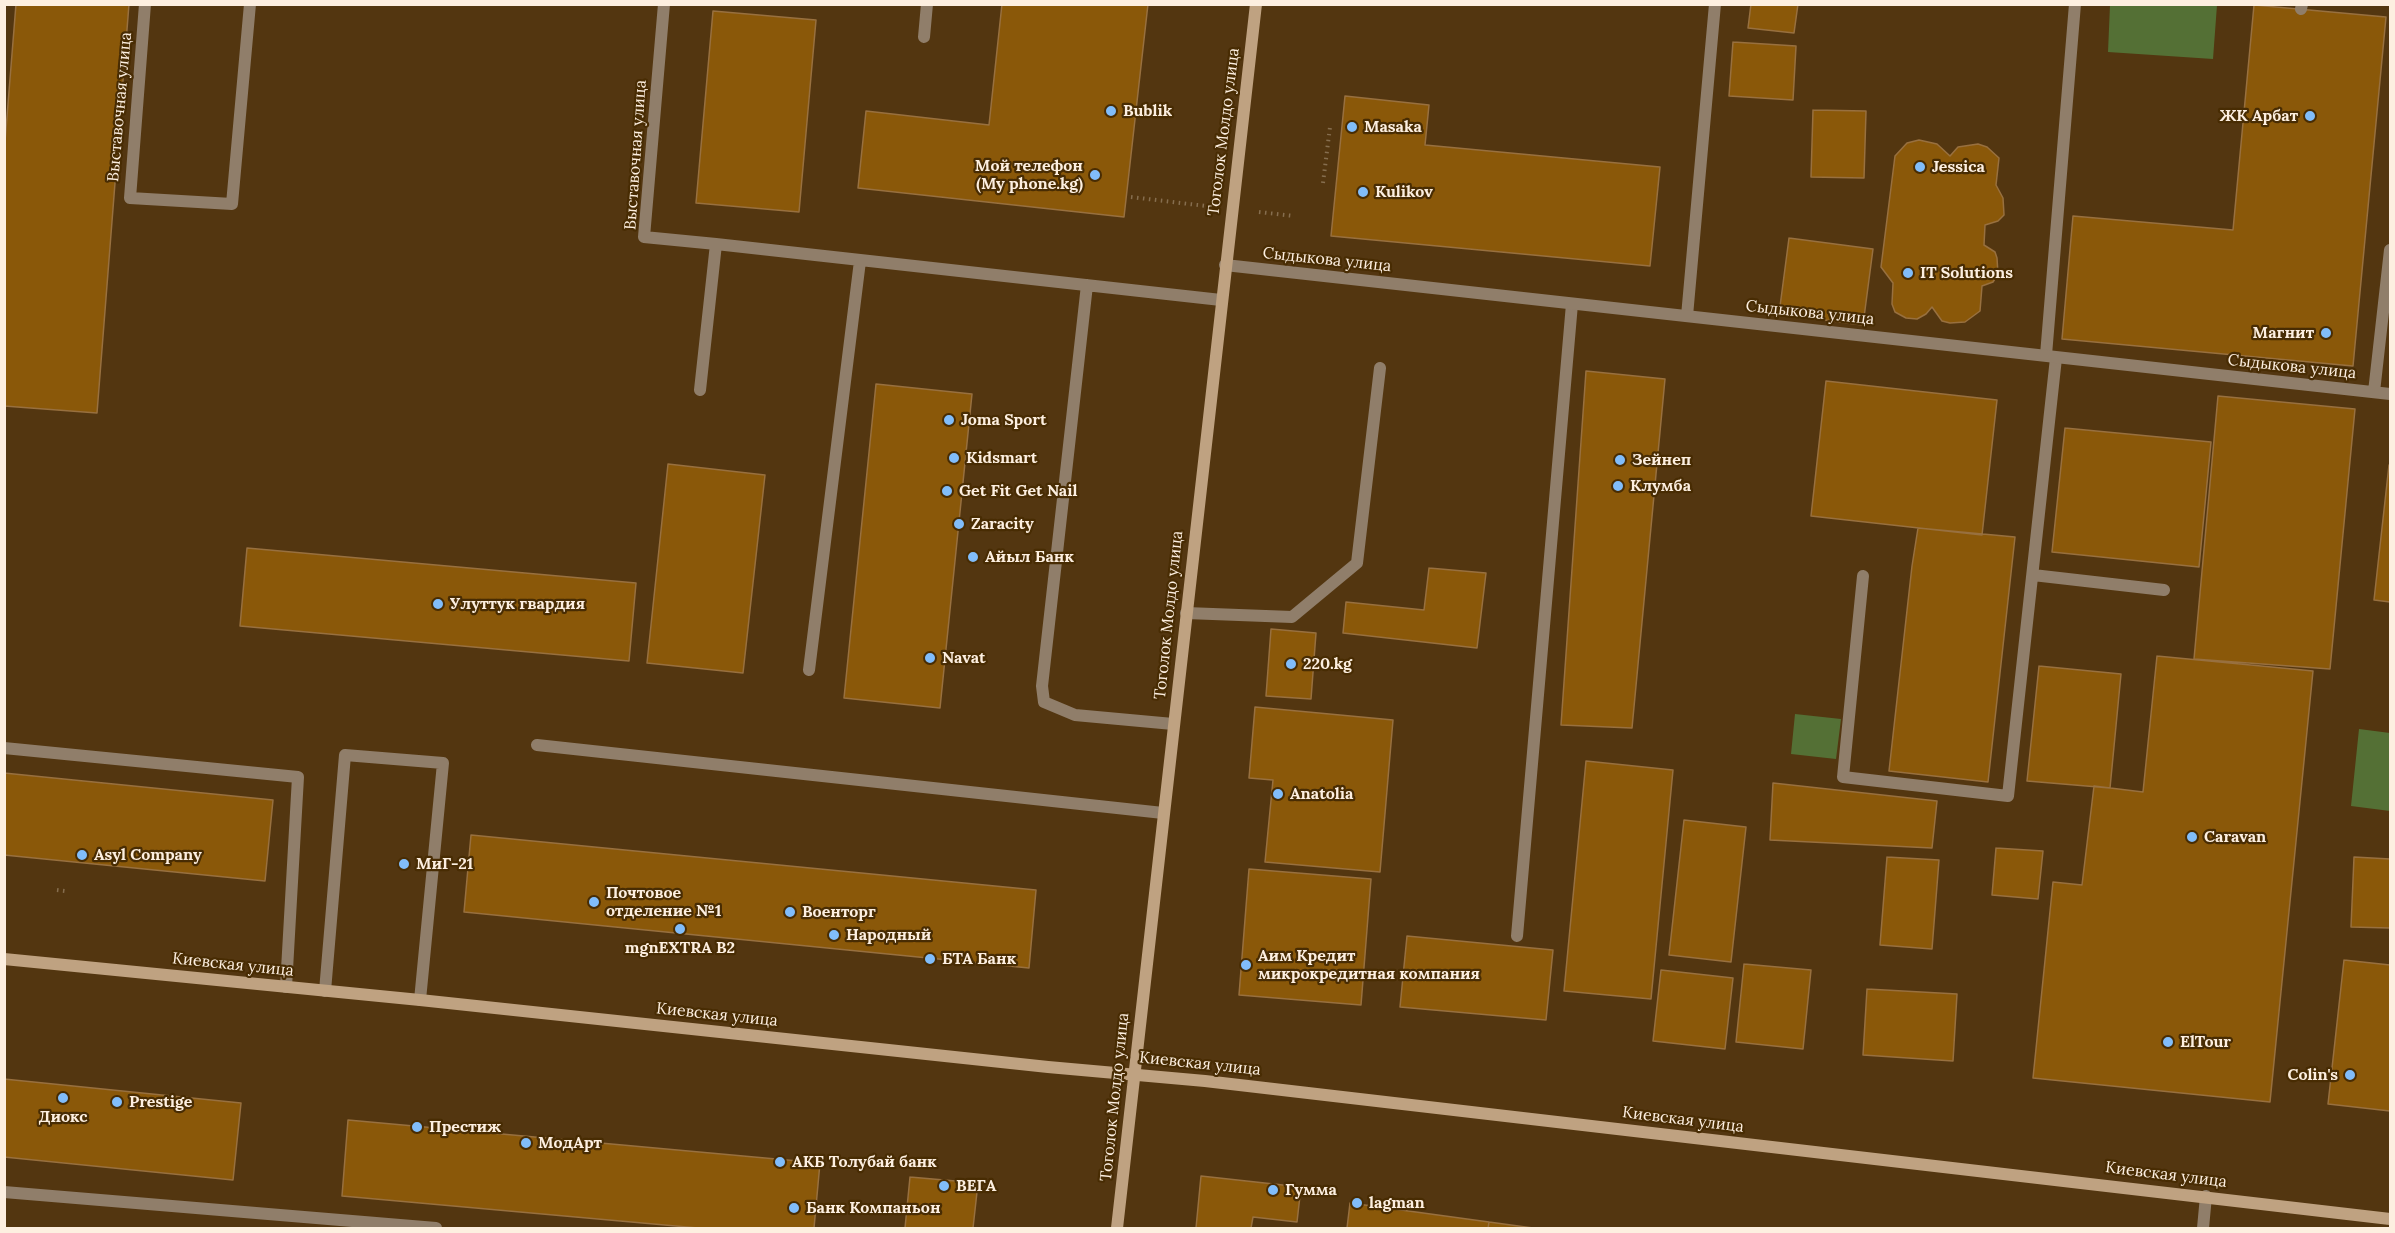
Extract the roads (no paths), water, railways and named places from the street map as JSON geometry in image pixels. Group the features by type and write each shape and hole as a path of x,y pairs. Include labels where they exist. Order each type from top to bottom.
{"main road":[{"name":"Тоголок Молдо улица","path":"1117,1228 1256,4"},
{"name":"Киевская улица","path":"4,959 420,1000 1036,1066 1133,1073 2391,1219"}],"street":[{"name":"Выставочная улица","path":"145,4 130,198 232,204 250,4"},
{"name":"Выставочная улица","path":"664,4 644,237 716,244"},
{"path":"924,37 927,4"},
{"path":"1687,316 1715,4"},
{"path":"1863,576 1843,777 2007,796 2033,575 2051,356 2074,4"},
{"path":"700,390 716,244 1221,300"},
{"path":"2374,392 2391,250"},
{"path":"809,670 860,261"},
{"name":"Сыдыкова улица","path":"1225,265 2391,394"},
{"path":"1087,285 1042,686 1044,702 1075,715 1173,724"},
{"path":"1517,936 1572,304"},
{"path":"1186,613 1292,617 1358,563 1380,368"},
{"path":"2033,575 2164,590"},
{"path":"537,745 1163,813"},
{"path":"4,748 298,777 286,987"},
{"path":"325,991 345,755 443,763 420,1000"},
{"path":"4,1192 436,1228"},
{"path":"2202,1228 2206,1196"},
{"path":"281,1228 290,1216"}],"place":[{"name":"Bublik","path":"1111,111"},
{"name":"ЖК Арбат","path":"2310,116"},
{"name":"Masaka","path":"1352,127"},
{"name":"Jessica","path":"1920,167"},
{"name":"Мой телефон (My phone.kg)","path":"1095,175"},
{"name":"Kulikov","path":"1363,192"},
{"name":"IT Solutions","path":"1908,273"},
{"name":"Магнит","path":"2326,333"},
{"name":"Joma Sport","path":"949,420"},
{"name":"Kidsmart","path":"954,458"},
{"name":"Зейнеп","path":"1620,460"},
{"name":"Клумба","path":"1618,486"},
{"name":"Get Fit Get Nail","path":"947,491"},
{"name":"Zaracity","path":"959,524"},
{"name":"Айыл Банк","path":"973,557"},
{"name":"Улуттук гвардия","path":"438,604"},
{"name":"Navat","path":"930,658"},
{"name":"220.kg","path":"1291,664"},
{"name":"Anatolia","path":"1278,794"},
{"name":"Caravan","path":"2192,837"},
{"name":"Asyl Company","path":"82,855"},
{"name":"МиГ-21","path":"404,864"},
{"name":"Почтовое отделение №1","path":"594,902"},
{"name":"Военторг","path":"790,912"},
{"name":"mgnEXTRA B2","path":"680,929"},
{"name":"Народный","path":"834,935"},
{"name":"БТА Банк","path":"930,959"},
{"name":"Аим Кредит микрокредитная компания","path":"1246,965"},
{"name":"ElTour","path":"2168,1042"},
{"name":"Colin's","path":"2350,1075"},
{"name":"Диокс","path":"63,1098"},
{"name":"Prestige","path":"117,1102"},
{"name":"Престиж","path":"417,1127"},
{"name":"МодАрт","path":"526,1143"},
{"name":"АКБ Толубай банк","path":"780,1162"},
{"name":"ВЕГА","path":"944,1186"},
{"name":"Гумма","path":"1273,1190"},
{"name":"lagman","path":"1357,1203"},
{"name":"Банк Компаньон","path":"794,1208"}]}
